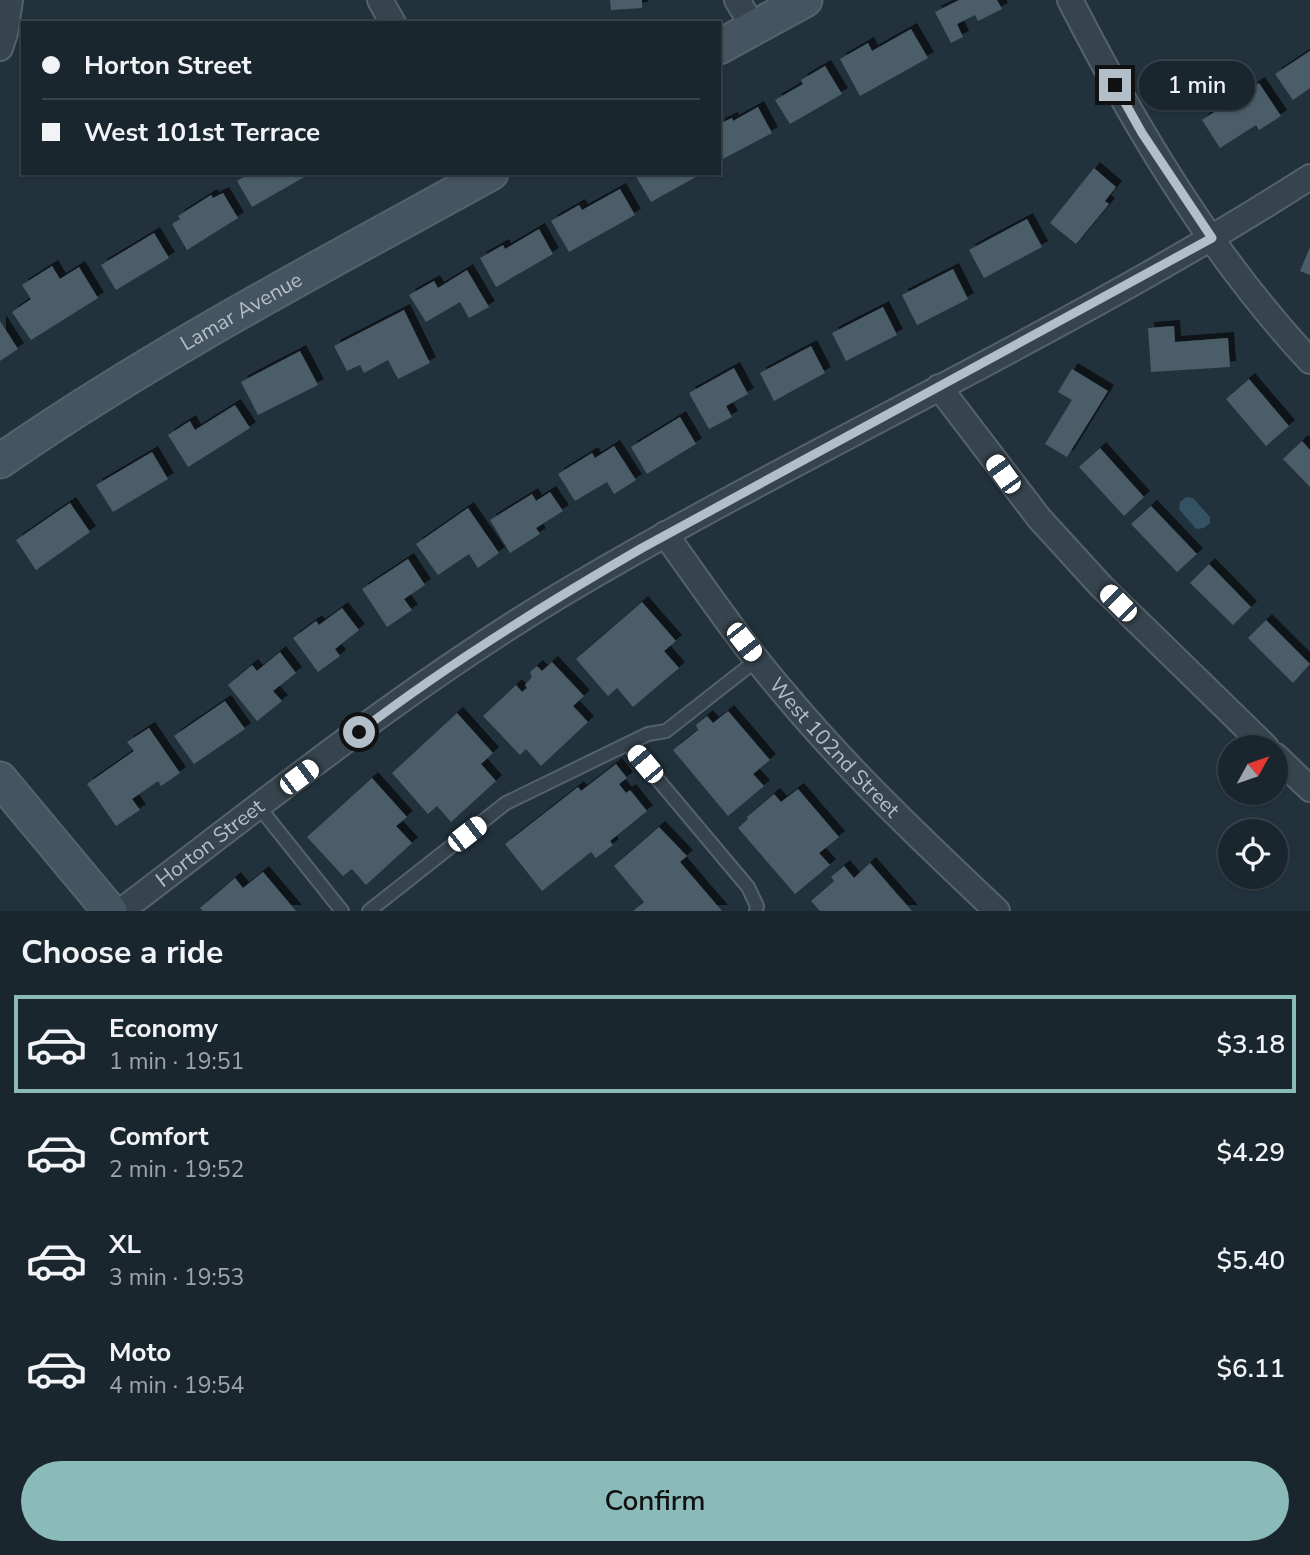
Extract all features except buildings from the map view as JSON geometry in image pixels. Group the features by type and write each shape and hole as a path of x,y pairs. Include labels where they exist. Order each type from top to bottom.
{"street":[{"path":"9,39 10,0"},
{"path":"380,0 392,21"},
{"path":"737,0 754,28"},
{"path":"721,46 805,0"},
{"path":"1070,0 1142,133 1242,280 1310,360"},
{"name":"Lamar Avenue","path":"0,461 158,359 485,175"},
{"name":"Horton Street","path":"121,911 379,717 574,587 665,534 1212,238 1310,177"},
{"path":"939,387 1039,518 1092,576 1254,735"},
{"name":"West 102nd Street","path":"665,534 782,691 915,834 997,911"},
{"path":"1288,768 1310,789"},
{"path":"0,779 110,911"}],"lane":[{"path":"369,911 506,803 648,734 666,731 758,659"},
{"path":"628,744 748,887 757,906 756,911"},
{"path":"259,807 342,911"}],"water":[{"path":"1186,497 1193,498 1210,517 1210,523 1204,528 1196,529 1179,509 1180,502"}],"route":[{"path":"359,732 482,646 574,587 712,508 999,356 1212,238 1142,133 1115,85"}]}
